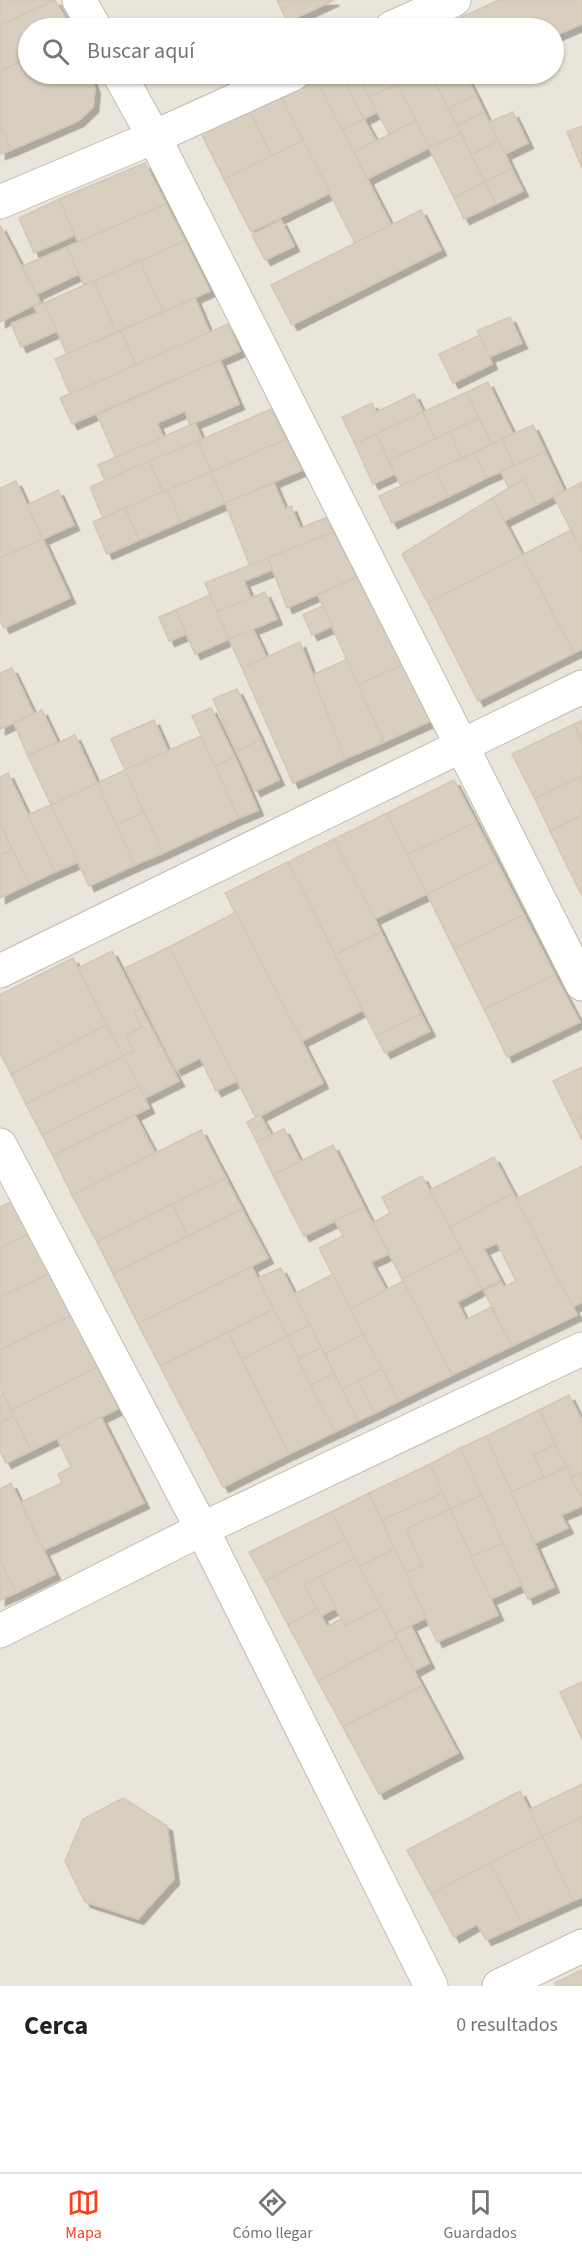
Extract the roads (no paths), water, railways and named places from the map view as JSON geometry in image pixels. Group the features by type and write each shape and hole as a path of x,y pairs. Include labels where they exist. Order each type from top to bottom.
{"street":[{"path":"79,0 89,18"},
{"path":"414,18 454,0"},
{"path":"125,84 154,137 582,984"},
{"path":"0,202 154,137 271,84"},
{"path":"0,971 582,687"},
{"path":"0,1145 202,1529 431,1986"},
{"path":"0,1631 202,1529 582,1350"},
{"path":"499,1986 582,1946"}]}
